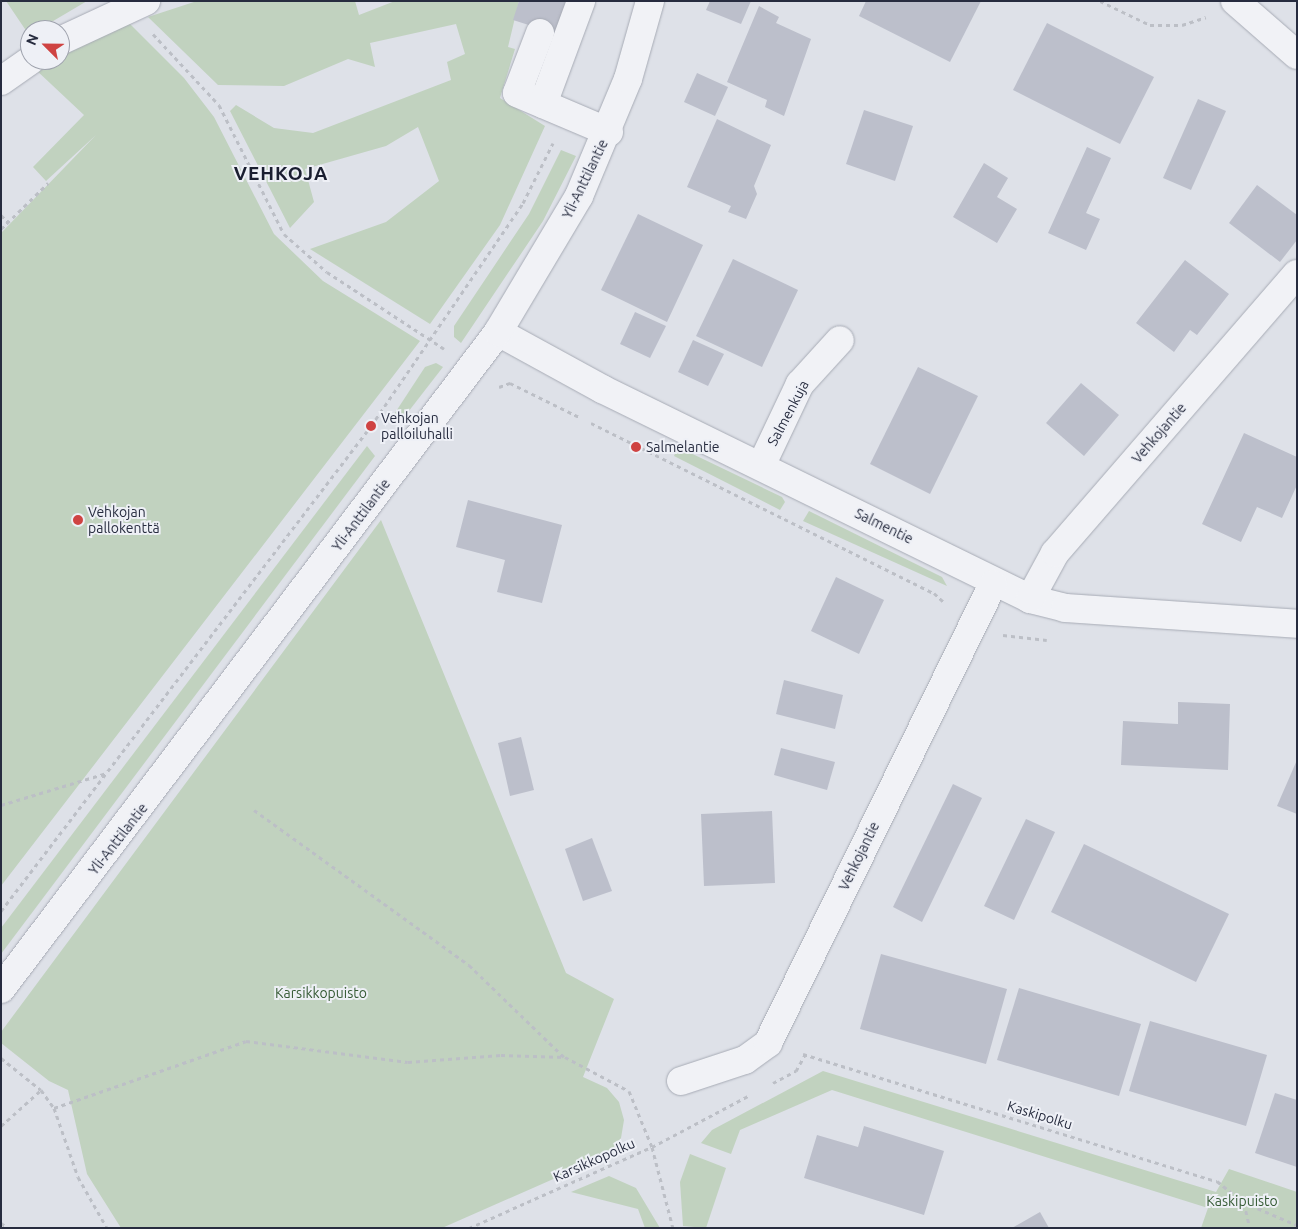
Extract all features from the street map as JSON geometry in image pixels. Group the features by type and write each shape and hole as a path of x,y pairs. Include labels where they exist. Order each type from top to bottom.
{"street":[{"path":"555,109 581,1"},
{"name":"Yli-Anttilantie","path":"1,989 498,332 580,196 609,132 650,1"},
{"path":"1235,1 1297,55"},
{"path":"70,36 136,4"},
{"path":"540,33 517,93 609,132"},
{"path":"1,81 20,68"},
{"name":"Vehkojantie","path":"1030,599 1055,553 1297,274"},
{"name":"Salmentie","path":"498,332 993,584 1030,599 1065,608 1297,624"},
{"name":"Salmenkuja","path":"761,466 800,384 840,340"},
{"name":"Vehkojantie","path":"681,1082 745,1060 768,1043 993,584"}],"path":[{"path":"1100,1 1150,25 1182,25 1211,15"},
{"path":"136,4 219,105 284,234 327,272 434,339"},
{"path":"1,911 434,339 523,203 555,109"},
{"path":"1,229 48,183"},
{"path":"1,215 8,222"},
{"path":"1,805 104,774"},
{"path":"254,810 469,965 565,1057 629,1091 652,1147 752,1094"},
{"path":"54,1108 246,1041 408,1062 501,1056 565,1057"},
{"name":"Kaskipolku","path":"768,1043 1217,1181 1243,1202 1297,1225"},
{"path":"770,1085 796,1071 805,1054"},
{"path":"1,1058 41,1090 54,1108 78,1178 105,1227"},
{"path":"1,1126 41,1090"},
{"name":"Karsikkopolku","path":"468,1228 652,1147 673,1228"},
{"path":"1243,1202 1250,1228"},
{"path":"1,1223 8,1228"}],"green space":[{"path":"6,1 87,1 55,20 20,20 20,22"},
{"path":"197,1 355,1 359,15 395,1 519,1 508,47 515,49 500,98 545,126 500,225 430,324 310,249 386,222 439,181 418,127 386,146 305,169 314,202 290,228 230,111 236,105 274,128 313,133 451,80 447,62 465,54 456,24 370,43 375,67 348,59 284,86 218,85 148,17"},
{"path":"129,23 184,78 214,117 274,234 323,281 420,341 1,886 1,233 96,135 46,181 33,167 84,115 36,70 70,70 70,52"},
{"path":"561,150 576,156 543,221 461,343 454,337 454,326 529,214"},
{"path":"436,363 443,367 398,425 391,419 425,367"},
{"path":"367,446 375,456 1,954 1,928"},
{"path":"678,447 782,497 785,502 780,510 674,456"},
{"path":"809,511 942,577 947,586 803,521"},
{"name":"Karsikkopuisto","path":"381,520 566,973 614,999 583,1077 607,1088 619,1102 624,1120 621,1138 611,1151 567,1173 442,1228 121,1228 87,1174 68,1090 49,1081 1,1043 1,1032"},
{"name":"Kaskipuisto","path":"823,1071 1216,1192 1229,1169 1297,1192 1297,1228 1201,1228 1208,1208 832,1090 740,1130 731,1154 701,1143 712,1130"},
{"path":"690,1154 726,1168 706,1228 683,1226 680,1182"},
{"path":"609,1176 636,1188 660,1228 645,1228 638,1209 571,1192"}],"building":[{"path":"519,1 568,1 557,34 513,20"},
{"path":"710,1 751,1 741,24 706,10"},
{"path":"866,1 981,1 950,62 859,16"},
{"path":"759,6 779,17 776,23 811,39 784,116 765,107 767,100 727,82"},
{"path":"1047,23 1154,77 1120,144 1013,90"},
{"path":"697,73 728,87 715,116 684,102"},
{"path":"1198,99 1226,111 1191,190 1163,178"},
{"path":"864,110 913,126 895,181 846,164"},
{"path":"717,119 771,145 754,186 757,194 746,219 728,212 731,206 687,187"},
{"path":"1087,147 1111,158 1086,213 1100,219 1086,250 1048,233"},
{"path":"984,163 1008,178 997,197 1017,209 997,243 953,217"},
{"path":"1257,185 1297,215 1297,240 1280,262 1229,223"},
{"path":"638,214 703,245 667,322 601,290"},
{"path":"733,259 798,290 762,367 696,336"},
{"path":"1185,260 1229,294 1197,335 1190,330 1174,352 1136,323"},
{"path":"635,312 666,326 650,358 620,344"},
{"path":"693,340 724,354 708,386 678,372"},
{"path":"918,367 978,396 930,494 870,464"},
{"path":"1081,383 1119,415 1084,456 1046,423"},
{"path":"1244,433 1297,457 1297,485 1282,518 1257,507 1241,542 1202,524"},
{"path":"468,500 562,525 542,603 497,592 505,560 456,547"},
{"path":"836,577 884,600 859,654 811,631"},
{"path":"784,680 843,695 835,729 776,714"},
{"path":"1178,702 1230,704 1228,770 1121,765 1123,721 1178,724"},
{"path":"521,737 534,790 510,796 498,743"},
{"path":"781,748 835,762 827,790 774,775"},
{"path":"1297,760 1297,814 1277,806"},
{"path":"953,784 982,798 922,922 893,907"},
{"path":"772,811 775,883 704,886 701,814"},
{"path":"1026,819 1055,832 1014,920 984,906"},
{"path":"592,838 612,891 583,901 565,849"},
{"path":"1084,844 1229,914 1196,982 1051,912"},
{"path":"881,954 1007,989 986,1064 860,1029"},
{"path":"1019,988 1141,1024 1119,1096 997,1060"},
{"path":"1150,1021 1267,1055 1246,1126 1129,1091"},
{"path":"1275,1093 1297,1100 1297,1167 1255,1153"},
{"path":"864,1126 944,1151 924,1215 804,1178 817,1135 858,1147"},
{"path":"1040,1212 1049,1228 1012,1228"}],"place":[{"name":"Vehkojan palloiluhalli","path":"371,426"},
{"name":"Salmelantie","path":"636,447"},
{"name":"Vehkojan pallokenttä","path":"78,520"}],"district":[{"name":"VEHKOJA","path":"281,174"}]}
